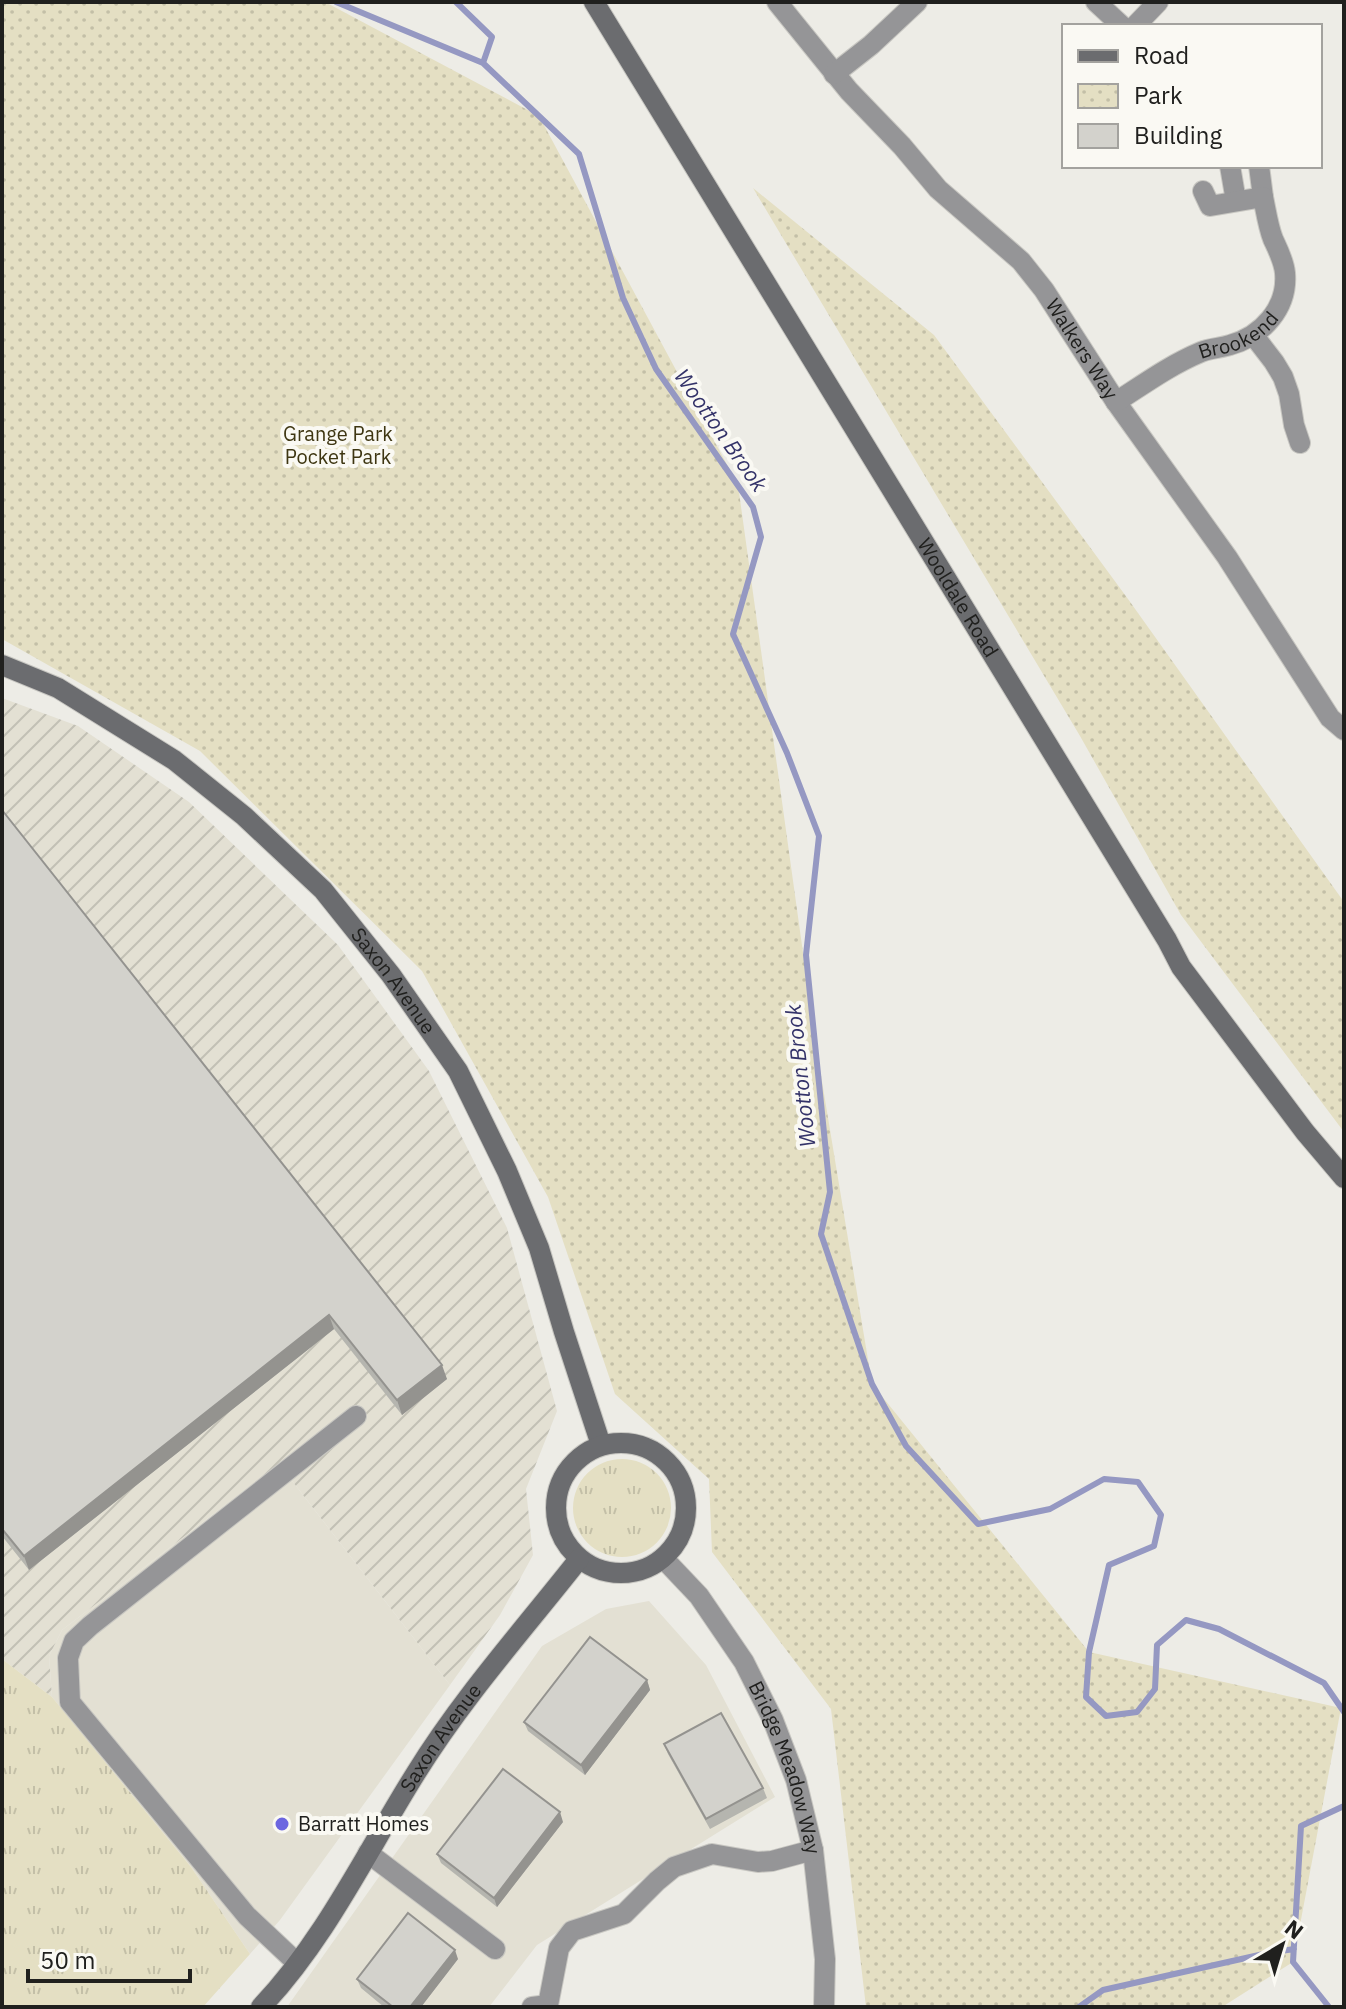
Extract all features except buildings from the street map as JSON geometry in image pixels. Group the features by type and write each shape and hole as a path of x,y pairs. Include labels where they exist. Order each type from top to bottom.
{"street":[{"name":"Wooldale Road","path":"594,2 1181,967 1305,1132 1344,1178"},
{"name":"Walkers Way","path":"777,2 834,74 938,189 1021,261 1044,290 1116,402 1227,557 1330,718 1344,730"},
{"path":"834,74 917,2"},
{"path":"1096,2 1120,24"},
{"path":"1137,24 1158,2"},
{"path":"1230,168 1236,201"},
{"name":"Brookend","path":"1116,402 1164,370 1204,350 1254,336 1272,318 1281,302 1285,282 1282,259 1272,236 1263,197 1259,168"},
{"path":"1203,191 1210,206 1263,197"},
{"path":"1254,336 1283,377 1300,443"},
{"name":"Saxon Avenue","path":"2,665 58,688 174,760 221,797 323,890 391,975 458,1071 507,1171 539,1248 601,1445"},
{"path":"297,1963 247,1916 70,1702 68,1658 74,1641 90,1626 356,1416"},
{"path":"633,1443 657,1453 674,1469 684,1490 685,1524 675,1545 663,1558 637,1572 614,1574 598,1570 579,1559 562,1538 555,1516 559,1485 570,1466 581,1455 601,1445 633,1443"},
{"name":"Bridge Meadow Way","path":"663,1558 699,1596 744,1662 773,1720 796,1780 813,1850 825,1959 824,2007"},
{"name":"Saxon Avenue","path":"261,2007 297,1963 339,1903 417,1771 471,1695 579,1559"},
{"path":"532,2007 548,2005 559,1948 572,1931 624,1914 674,1867 712,1854 758,1862 813,1850"},
{"path":"368,1853 495,1949"}],"shaded area":[{"path":"2,698 78,726 189,802 338,945 429,1071 507,1228 557,1411 526,1489 533,1555 500,1615 450,1685 279,1464 62,1630 49,1656 52,1697 2,1659"},
{"path":"279,1464 450,1685 280,1920 250,1954 191,1867 52,1697 49,1656 62,1630"},
{"path":"649,1601 706,1665 775,1797 537,1945 489,2007 287,2007 542,1646 606,1609"}],"green space":[{"name":"Grange Park Pocket Park","path":"2,2 325,2 539,116 738,485 815,1039 872,1384 1089,1652 1341,1708 1293,1962 1222,2007 866,2007 831,1709 712,1552 709,1479 615,1394 548,1197 422,971 200,751 2,639"},
{"path":"753,188 934,335 1128,599 1344,902 1344,1132 1181,915 1080,736"},
{"path":"622,1459 641,1462 657,1473 668,1489 671,1508 668,1527 657,1543 641,1554 622,1557 603,1554 587,1543 576,1527 573,1508 576,1489 587,1473 603,1462"},
{"path":"2,1659 52,1697 191,1867 250,1954 203,2007 2,2007"}],"waterway":[{"name":"Wootton Brook","path":"336,2 483,63 579,154 623,298 656,369 753,507 761,537 733,634 787,753 819,836 806,955 830,1192 821,1234 872,1384 906,1446 978,1524 1050,1509 1104,1479 1138,1482 1161,1515 1154,1546 1109,1565 1089,1652 1086,1697 1106,1716 1137,1712 1155,1689 1157,1645 1186,1620 1219,1629 1324,1683 1344,1712"},
{"path":"456,2 492,37 483,63"},
{"name":"Wootton Brook","path":"1329,2007 1293,1962 1301,1826 1344,1806"},
{"path":"1079,2007 1103,1990 1294,1949"}],"place":[{"name":"Barratt Homes","path":"282,1824"}]}
